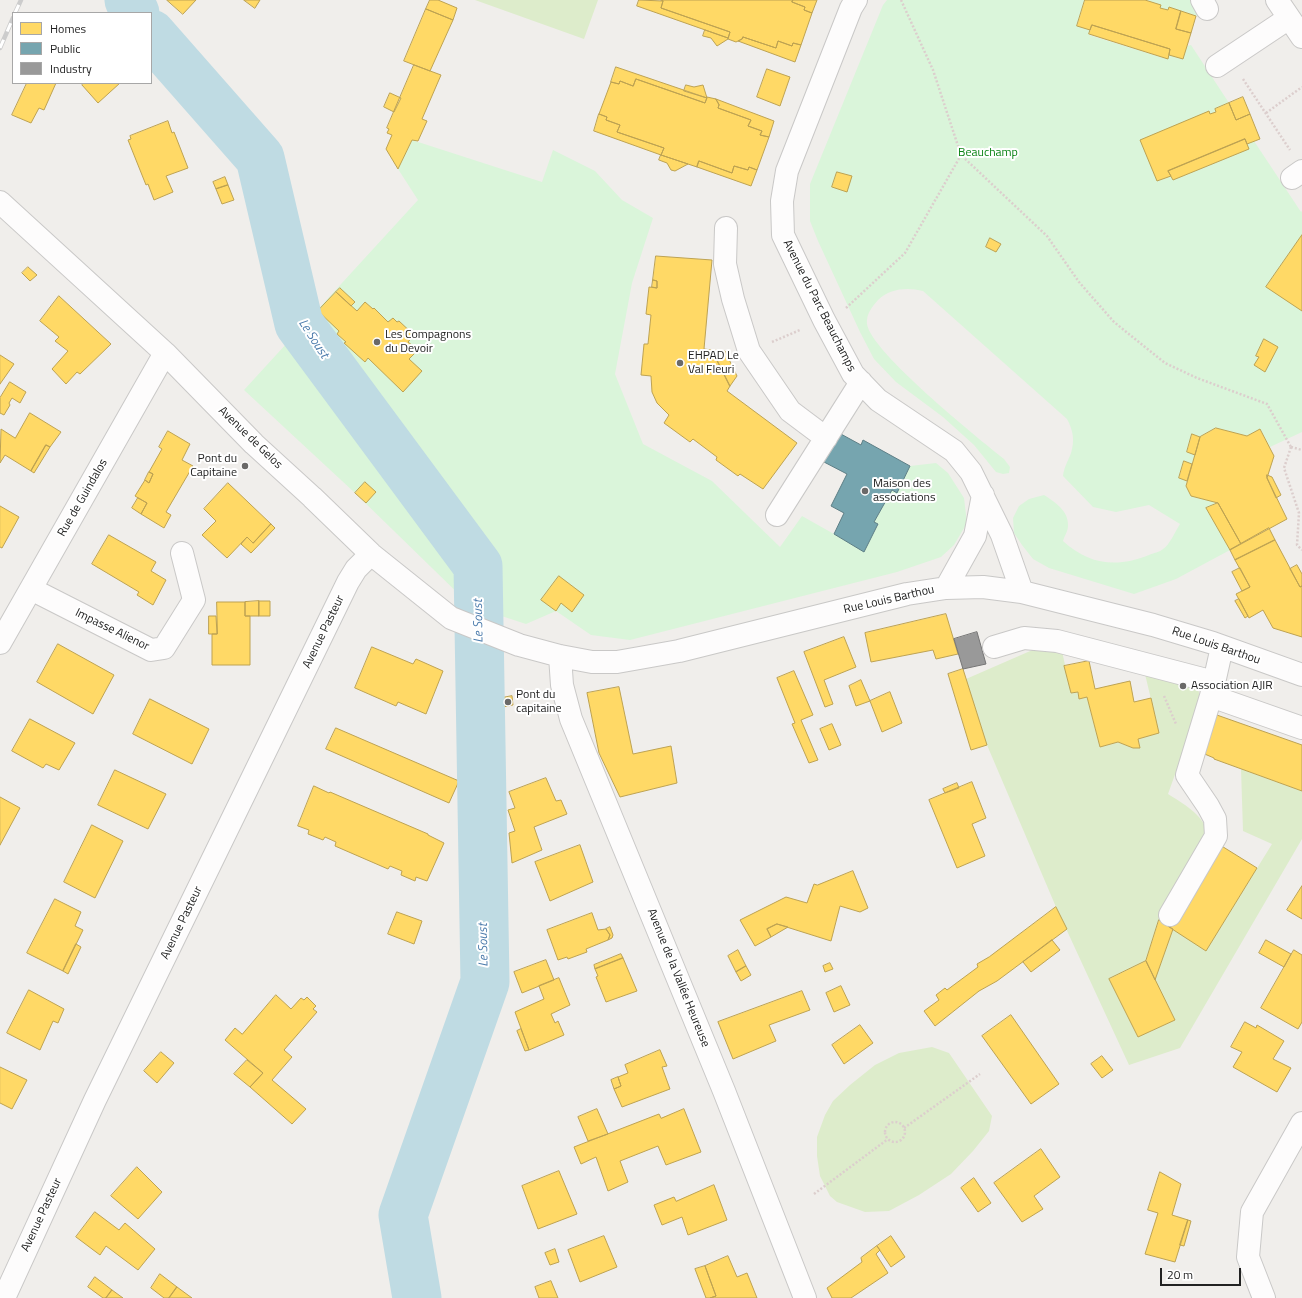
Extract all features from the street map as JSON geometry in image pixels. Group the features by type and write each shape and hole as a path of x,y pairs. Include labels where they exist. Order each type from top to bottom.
{"street":[{"name":"Avenue du Parc Beauchamps","path":"856,0 851,8 787,171 782,201 783,235 824,320 853,374 878,400 954,451 971,472 1002,535 1022,592"},
{"path":"1277,0 1302,37"},
{"path":"1222,62 1289,18"},
{"name":"Avenue de Gelos","path":"0,202 165,353 254,444 371,554 451,618 519,645"},
{"path":"726,228 725,264 733,299 749,351 790,411 826,438"},
{"name":"Rue de Guindalos","path":"0,644 165,353"},
{"path":"777,516 861,382"},
{"path":"946,588 975,536 983,495"},
{"name":"Impasse Alienor","path":"31,589 151,650 164,648 194,600 182,553"},
{"name":"Avenue Pasteur","path":"4,1298 95,1100 348,582 356,569 371,554"},
{"name":"Rue Louis Barthou","path":"519,645 560,656 592,662 617,662 671,653 776,628 907,594 946,588 983,587 1022,592 1153,625 1302,675"},
{"path":"994,647 1024,638 1057,641 1150,665 1213,689 1302,728"},
{"path":"1170,915 1216,836 1215,819 1187,775 1213,689 1222,647"},
{"name":"Avenue de la Vallée Heureuse","path":"560,656 562,685 571,719 721,1084 805,1298"},
{"path":"1264,1298 1248,1257 1252,1212 1302,1123"}],"path":[{"path":"902,0 933,70 961,154 1047,236 1079,282 1114,322 1164,363 1197,378 1267,404 1291,447 1302,450"},
{"path":"1222,62 1266,113 1296,169"},
{"path":"1266,113 1302,87"},
{"path":"749,351 841,312 905,253 961,154"},
{"path":"1291,447 1284,468 1299,513 1297,545 1302,550"},
{"path":"1150,665 1192,759"},
{"path":"904,1128 980,1074"},
{"path":"894,1122 900,1123 904,1128 905,1135 902,1141 895,1143 889,1141 888,1139 885,1136 885,1130 888,1124 894,1122"},
{"path":"814,1194 888,1139"}],"green space":[{"path":"475,0 598,0 584,39"},
{"name":"Beauchamp","path":"887,0 1085,0 1077,25 1090,30 1089,35 1167,59 1169,55 1183,59 1187,46 1191,45 1229,103 1215,109 1216,112 1141,140 1158,181 1171,176 1173,180 1248,149 1247,144 1254,141 1301,212 1302,211 1302,432 1270,447 1260,429 1247,436 1216,428 1200,437 1192,434 1187,452 1195,455 1192,464 1184,462 1179,478 1187,481 1186,486 1191,496 1218,503 1206,508 1230,550 1176,579 1134,594 1049,568 1033,559 1014,533 1013,518 1019,506 1029,499 1044,495 1057,504 1064,511 1068,521 1067,532 1063,541 1083,555 1104,562 1126,562 1160,551 1168,545 1180,524 1149,505 1116,512 1093,507 1063,476 1073,444 1072,431 1067,419 923,291 905,289 894,291 878,300 867,317 867,324 873,337 886,354 927,394 1004,459 1010,467 1009,473 1003,474 996,472 974,445 943,417 896,382 874,359 860,332 810,221 810,184 883,5"},
{"path":"1145,0 1194,0 1201,13 1196,16 1169,7 1168,10 1160,8 1161,5"},
{"path":"412,140 542,182 553,150 595,171 622,200 653,218 632,283 615,374 643,444 712,481 780,547 802,516 864,551 878,525 874,522 892,490 897,492 910,466 936,463 948,473 964,498 967,523 954,545 941,557 897,572 630,640 591,635 556,611 526,624 471,606 355,493 244,390 418,200 398,169"},
{"path":"1044,645 1062,651 1071,693 1078,692 1079,699 1087,697 1100,747 1118,742 1133,748 1140,747 1138,739 1159,733 1145,674 1197,684 1201,702 1168,794 1197,814 1207,832 1206,842 1159,920 1146,961 1109,979 1138,1037 1175,1020 1155,980 1173,929 1206,951 1272,844 1243,831 1241,769 1302,791 1302,839 1180,1048 1129,1065 1056,907 987,745 966,679"},
{"path":"932,1047 949,1053 992,1116 989,1131 973,1151 951,1174 919,1195 889,1211 865,1212 837,1202 830,1196 820,1176 817,1156 817,1137 825,1115 833,1101 875,1065 899,1053"}],"building: Homes":[{"path":"167,0 196,0 183,14"},
{"path":"244,0 260,0 255,8"},
{"path":"430,0 438,0 457,8 453,20 426,9"},
{"path":"639,0 663,1 661,8 730,32 728,38 637,6"},
{"path":"661,0 793,0 792,2 805,7 804,10 812,13 801,45 793,43 792,46 778,41 776,48 743,37 736,42 728,39 730,32 661,8 663,1"},
{"path":"793,0 817,0 812,13 804,10 805,7 792,2"},
{"path":"1085,0 1145,0 1161,5 1160,8 1168,10 1169,7 1181,11 1176,29 1191,33 1183,59 1169,55 1170,49 1092,25 1090,30 1077,26"},
{"path":"426,9 453,20 430,71 404,61"},
{"path":"1181,11 1196,16 1191,33 1176,29"},
{"path":"1092,25 1170,49 1168,59 1089,34"},
{"path":"705,30 728,39 717,46 711,38 703,36"},
{"path":"743,37 776,48 778,41 792,46 793,43 801,45 795,62 738,41"},
{"path":"414,65 441,75 422,119 427,121 418,141 412,140 398,169 386,149 392,135 387,133 389,129 387,128"},
{"path":"616,67 707,98 705,103 636,79 633,86 620,81 619,84 611,82"},
{"path":"767,69 790,77 780,106 757,97"},
{"path":"636,79 705,103 707,97 716,99 719,105 718,108 751,120 748,126 762,131 760,135 769,137 757,170 749,167 748,170 734,166 732,173 699,161 697,167 661,155 664,148 617,132 620,125 606,120 607,117 599,114 611,82 619,84 620,81 633,86"},
{"path":"27,84 56,84 44,110 39,108 31,123 12,115"},
{"path":"83,84 119,84 98,103 82,85"},
{"path":"686,85 694,87 703,85 707,98 684,91"},
{"path":"390,93 401,98 394,112 384,107"},
{"path":"1243,97 1250,114 1236,120 1229,103"},
{"path":"716,99 774,121 769,137 760,135 762,131 748,126 751,120 718,108 719,105"},
{"path":"1229,103 1236,120 1250,114 1260,139 1247,144 1245,139 1168,171 1171,176 1157,181 1140,140 1209,111 1210,114 1216,112 1215,109"},
{"path":"599,114 607,117 606,120 620,125 617,132 664,148 661,155 594,131"},
{"path":"168,121 172,133 174,132 188,168 166,176 173,192 154,200 148,184 146,185 128,140 131,139 130,136"},
{"path":"1245,139 1249,149 1173,180 1168,171"},
{"path":"661,155 688,164 675,171 671,170 667,163 659,160"},
{"path":"699,161 732,173 734,166 748,170 749,167 757,170 751,186 697,167"},
{"path":"837,172 852,176 847,192 832,187"},
{"path":"225,177 228,185 216,189 213,182"},
{"path":"228,185 234,200 222,204 216,189"},
{"path":"1302,235 1302,311 1266,287"},
{"path":"990,238 1001,244 996,252 986,247"},
{"name":"EHPAD Le Val Fleuri","path":"656,256 712,260 704,349 712,350 730,386 727,391 797,443 763,489 740,474 738,476 716,460 717,457 693,439 690,442 664,423 669,415 657,403 652,392 651,376 641,375 644,344 648,344 651,315 646,314 649,287 657,288 657,281 653,280"},
{"path":"28,267 37,275 30,281 22,273"},
{"path":"653,280 657,281 657,288 652,287"},
{"path":"340,288 355,302 351,306 336,292"},
{"name":"Les Compagnons du Devoir","path":"336,292 357,311 365,302 373,309 374,308 388,322 393,318 397,322 399,321 414,335 408,342 413,346 414,354 409,359 422,371 403,392 368,358 365,362 344,343 346,342 337,334 339,331 318,311"},
{"path":"59,296 111,344 80,374 77,372 66,384 52,369 68,351 55,341 59,337 40,321"},
{"path":"1264,339 1278,347 1265,372 1254,365 1259,357 1256,356"},
{"path":"712,350 725,351 737,376 730,386"},
{"path":"0,355 14,364 0,384"},
{"path":"10,382 26,392 20,403 12,398 4,415 0,413 0,398"},
{"path":"30,413 61,432 50,447 46,445 31,471 5,455 0,463 1,429 15,438"},
{"path":"1216,428 1247,436 1260,429 1274,456 1267,478 1287,519 1241,544 1218,503 1191,496 1186,486 1200,437"},
{"path":"168,431 190,444 182,460 193,466 166,512 171,515 164,528 141,514 147,503 135,496 145,480 149,483 153,474 149,472 162,449 159,447"},
{"path":"1192,434 1200,437 1195,455 1187,452"},
{"path":"46,445 50,447 34,473 31,471"},
{"path":"1184,461 1192,464 1187,481 1179,478"},
{"path":"149,472 153,474 149,483 145,480"},
{"path":"1267,475 1272,477 1281,495 1276,498 1267,478"},
{"path":"365,482 376,492 366,503 355,493"},
{"path":"228,483 271,524 253,543 247,537 227,558 202,535 216,521 204,509"},
{"path":"138,498 147,503 141,514 132,508"},
{"path":"1218,503 1241,544 1230,550 1206,508"},
{"path":"0,506 19,517 2,548 0,547"},
{"path":"271,524 275,528 251,553 241,544 247,537 253,543"},
{"path":"1269,528 1275,540 1235,560 1230,550"},
{"path":"109,535 156,562 151,571 166,580 153,605 137,595 139,592 92,564"},
{"path":"1275,540 1300,587 1302,586 1302,637 1273,628 1263,610 1249,618 1236,594 1250,587 1235,560"},
{"path":"1297,565 1302,574 1302,586 1300,587 1290,569"},
{"path":"1240,568 1250,587 1242,591 1232,572"},
{"path":"559,576 584,595 572,612 561,603 556,611 541,600"},
{"path":"1239,599 1248,616 1245,618 1235,601"},
{"path":"259,601 270,601 270,616 259,616"},
{"path":"259,601 259,616 245,616 245,602"},
{"path":"217,602 245,602 245,616 250,616 250,665 212,665 212,634 217,634"},
{"path":"946,614 958,654 936,659 933,650 871,662 865,633"},
{"path":"209,616 216,616 217,634 209,634"},
{"path":"844,637 856,667 824,680 833,704 825,707 804,652"},
{"path":"58,644 114,675 93,714 37,682"},
{"path":"372,647 413,664 416,659 443,671 426,714 398,702 396,706 355,688"},
{"path":"1089,661 1095,689 1130,681 1134,702 1151,698 1159,733 1138,739 1140,748 1133,748 1118,742 1100,747 1087,697 1079,699 1078,692 1071,693 1064,666"},
{"path":"963,669 987,745 971,750 948,674"},
{"path":"794,671 813,715 801,720 818,760 809,763 792,724 795,723 777,678"},
{"path":"861,680 870,701 856,706 849,686"},
{"path":"619,687 633,754 671,746 677,783 620,797 599,753 587,693"},
{"path":"890,692 902,723 882,732 870,701"},
{"name":"Pont du capitaine","path":"512,696 513,705 503,707 502,698"},
{"path":"150,699 209,729 192,764 133,734"},
{"path":"1214,714 1302,745 1302,791 1214,759 1200,752"},
{"path":"30,719 75,743 59,770 46,764 43,768 12,751"},
{"path":"832,724 841,745 829,750 820,729"},
{"path":"336,728 459,781 449,803 326,749"},
{"path":"115,770 166,794 148,829 98,805"},
{"path":"546,778 556,801 561,800 567,814 534,827 542,850 512,863 509,833 515,831 508,810 515,808 509,792"},
{"path":"972,782 986,818 972,824 985,856 957,868 929,800"},
{"path":"957,783 959,788 945,793 943,789"},
{"path":"314,786 428,834 444,843 427,881 416,877 415,881 401,875 402,871 390,866 388,869 335,846 336,842 325,837 323,840 308,834 309,830 298,826"},
{"path":"0,797 20,808 0,845"},
{"path":"92,825 123,841 95,898 64,882"},
{"path":"580,845 593,882 550,901 535,862"},
{"path":"1220,845 1257,868 1206,951 1169,927"},
{"path":"853,871 868,908 860,912 840,906 831,941 777,924 767,929 771,937 755,946 740,920 786,897 807,903 814,884 817,885"},
{"path":"1302,886 1302,919 1287,910"},
{"path":"55,899 81,912 75,926 83,930 63,971 27,953"},
{"path":"1056,907 1067,929 997,981 979,991 935,1026 924,1011 939,1000 936,995 945,988 947,990 978,967 977,964 989,957"},
{"path":"397,912 422,921 414,944 388,934"},
{"path":"592,913 598,930 606,929 610,935 608,940 586,949 587,952 568,959 567,957 558,960 547,930"},
{"path":"1159,920 1173,929 1155,980 1146,961"},
{"path":"777,924 788,927 771,937 767,929"},
{"path":"610,927 613,935 612,938 608,940 610,935 606,929"},
{"path":"1052,940 1060,950 1031,972 1023,962"},
{"path":"1266,940 1291,954 1284,967 1259,953"},
{"path":"76,944 81,947 68,974 63,971"},
{"path":"738,950 746,966 736,972 728,956"},
{"path":"1294,950 1302,955 1302,1022 1298,1029 1261,1008"},
{"path":"621,954 623,958 595,969 594,965"},
{"path":"623,958 637,991 606,1002 596,977 598,976 595,969"},
{"path":"546,960 554,980 522,993 514,972"},
{"path":"1146,961 1175,1020 1138,1037 1109,979"},
{"path":"830,963 833,969 825,972 823,966"},
{"path":"746,966 751,975 741,981 736,972"},
{"path":"559,978 570,1005 551,1014 555,1023 558,1021 564,1035 529,1050 515,1012 544,999 539,986"},
{"path":"841,986 850,1005 834,1012 826,993"},
{"path":"29,990 64,1009 58,1023 53,1021 40,1050 7,1033"},
{"path":"802,991 810,1010 769,1025 776,1041 733,1059 718,1022"},
{"path":"276,995 291,1009 301,998 304,1000 307,997 316,1006 313,1009 317,1012 284,1050 292,1057 272,1080 306,1109 292,1124 250,1087 263,1073 225,1040 235,1028 242,1034"},
{"path":"1011,1015 1059,1084 1031,1104 982,1036"},
{"path":"1245,1022 1256,1028 1257,1025 1284,1041 1273,1059 1291,1068 1277,1092 1233,1067 1242,1052 1231,1047"},
{"path":"860,1025 873,1043 844,1064 832,1045"},
{"path":"521,1029 529,1050 525,1051 517,1031"},
{"path":"660,1050 667,1066 662,1067 670,1089 622,1107 614,1089 621,1086 618,1077 628,1073 625,1065"},
{"path":"161,1052 174,1063 157,1083 144,1071"},
{"path":"1102,1056 1113,1070 1102,1078 1091,1064"},
{"path":"247,1060 263,1073 250,1087 234,1074"},
{"path":"0,1067 27,1080 12,1109 0,1103"},
{"path":"618,1077 621,1086 614,1089 611,1080"},
{"path":"597,1109 608,1134 588,1141 578,1117"},
{"path":"684,1109 701,1152 666,1165 658,1146 620,1161 628,1182 608,1191 596,1157 581,1164 574,1147 659,1114 661,1118"},
{"path":"1041,1149 1060,1177 1034,1196 1043,1209 1022,1222 994,1183"},
{"path":"137,1167 162,1192 138,1219 111,1196"},
{"path":"559,1171 577,1214 538,1229 522,1186"},
{"path":"1160,1172 1181,1184 1172,1215 1188,1220 1175,1262 1145,1254 1158,1213 1148,1210"},
{"path":"974,1178 991,1203 978,1212 961,1188"},
{"path":"714,1185 727,1220 688,1235 682,1217 662,1225 654,1205 674,1197 676,1201"},
{"path":"95,1212 119,1230 125,1223 155,1249 138,1270 106,1246 100,1255 76,1237"},
{"path":"1188,1220 1191,1221 1184,1246 1180,1245"},
{"path":"604,1236 617,1267 580,1282 568,1250"},
{"path":"891,1236 905,1257 891,1267 877,1246"},
{"path":"877,1246 880,1250 876,1254 888,1273 851,1298 832,1298 827,1288 862,1262 861,1258"},
{"path":"555,1249 559,1262 550,1265 545,1253"},
{"path":"728,1256 737,1277 747,1273 757,1298 710,1298 716,1296 705,1266"},
{"path":"705,1266 716,1296 710,1298 706,1298 695,1269"},
{"path":"160,1274 177,1287 169,1298 164,1298 151,1288"},
{"path":"95,1277 112,1290 106,1298 103,1298 88,1287"},
{"path":"551,1281 558,1298 539,1298 535,1287"},
{"path":"177,1287 192,1298 169,1298"},
{"path":"112,1290 123,1298 106,1298"}],"building: Public":[{"name":"Maison des associations","path":"839,433 861,445 863,440 910,466 897,493 892,490 874,522 878,524 864,552 834,534 844,513 831,506 847,474 824,462"}],"building: Industry":[{"path":"977,632 986,664 963,669 954,639"}],"waterway":[{"name":"Le Soust","path":"129,0 135,12"},
{"name":"Le Soust","path":"152,35 260,158 299,324 478,566 485,982 403,1215 417,1298"}],"railway":[{"path":"15,12 21,0"},
{"path":"0,48 12,20"}],"place":[{"name":"Les Compagnons du Devoir","path":"377,342"},
{"name":"EHPAD Le Val Fleuri","path":"680,363"},
{"name":"Pont du Capitaine","path":"245,466"},
{"name":"Maison des associations","path":"865,491"},
{"name":"Association AJIR","path":"1183,686"},
{"name":"Pont du capitaine","path":"508,702"}]}
